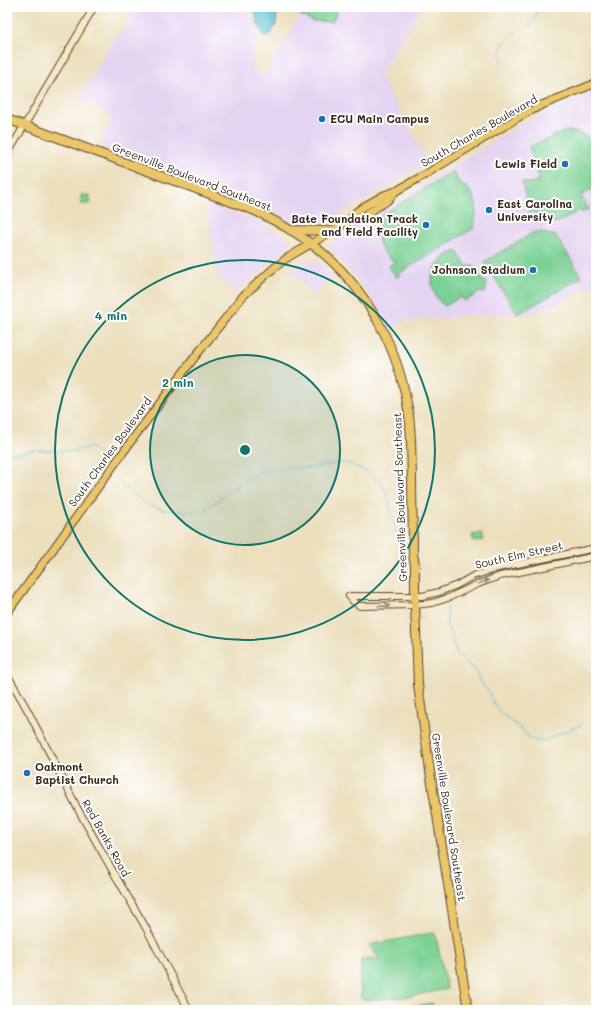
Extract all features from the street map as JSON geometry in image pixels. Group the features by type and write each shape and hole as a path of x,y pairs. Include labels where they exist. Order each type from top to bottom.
{"highway":[{"name":"Greenville Boulevard Southeast","path":"7,118 246,208 266,216 290,230 325,255 341,271 370,308 388,341 404,385 411,431 415,565 414,605 418,685 430,771 468,1010"},
{"path":"290,230 333,231"}],"main road":[{"name":"South Charles Boulevard","path":"7,613 132,440 194,358 243,296 274,268 287,258 349,221 360,218 387,201 396,191 519,117 596,83"}],"street":[{"path":"7,155 94,7"},
{"name":"South Elm Street","path":"596,548 498,568 473,576 457,585 439,592 422,596 349,596 360,606 414,605 432,603 448,598 484,581 500,576 596,556"},
{"name":"Red Banks Road","path":"7,674 28,711 80,813 146,928 189,1010"}],"shaded area":[{"path":"136,7 232,7 254,19 257,33 250,68 264,76 300,15 286,7 421,7 380,75 428,162 327,223 309,227 294,223 255,203 101,146 111,116 80,98 115,36 121,33"},
{"name":"East Carolina University","path":"596,91 596,284 550,307 530,314 465,315 443,320 425,318 405,321 386,332 388,324 382,313 362,285 332,252 330,249 331,243 336,238 517,127 549,110"},
{"path":"206,201 259,222 287,238 292,243 287,250 235,292 218,278"},
{"path":"303,260 319,262 334,278 312,295 291,269"}],"green space":[{"path":"286,7 339,7 332,22 312,21"},
{"name":"Lewis Field","path":"569,131 584,135 591,140 595,146 596,187 581,196 589,209 582,213 580,210 560,222 548,222 539,217 533,211 529,213 522,182 529,183 540,180 529,147 563,132"},
{"name":"Bate Foundation Track and Field Facility","path":"453,171 459,182 472,194 476,203 474,228 398,274 399,276 396,277 389,266 395,262 387,256 379,243 378,228 382,219 380,216"},
{"path":"81,195 90,195 90,204 81,204"},
{"name":"Johnson Stadium","path":"536,231 556,236 582,277 518,314 484,262"},
{"path":"457,251 467,267 473,265 483,281 487,282 485,293 480,292 465,301 460,297 445,306 436,296 433,289 432,276 434,269 443,258"},
{"path":"482,533 484,540 474,542 472,535"},
{"path":"431,933 435,934 436,937 447,989 406,997 364,1000 361,998 361,960 379,959 369,945"},
{"path":"432,1003 433,1010 392,1010"}],"water":[{"path":"254,7 266,7 277,15 274,28 271,33 265,37 258,24"}],"waterway":[{"path":"528,27 535,18 538,7"},
{"path":"501,62 502,48 509,38 516,32"},
{"path":"7,453 18,453 33,450 72,451 91,447 105,462"},
{"path":"117,479 133,494 152,506 165,510 195,512 204,511 240,483 262,471 281,466 310,468 340,463 349,464 368,472 385,488 400,545 404,552 410,557"},
{"path":"447,607 447,626 450,631 457,655 475,669 480,681 489,692 499,711 523,730 529,738 536,741 543,741 582,724"}],"place":[{"name":"ECU Main Campus","path":"322,119"},
{"name":"Lewis Field","path":"565,164"},
{"name":"East Carolina University","path":"489,210"},
{"name":"Bate Foundation Track and Field Facility","path":"426,225"},
{"name":"Johnson Stadium","path":"533,270"},
{"name":"Oakmont Baptist Church","path":"27,773"}]}
